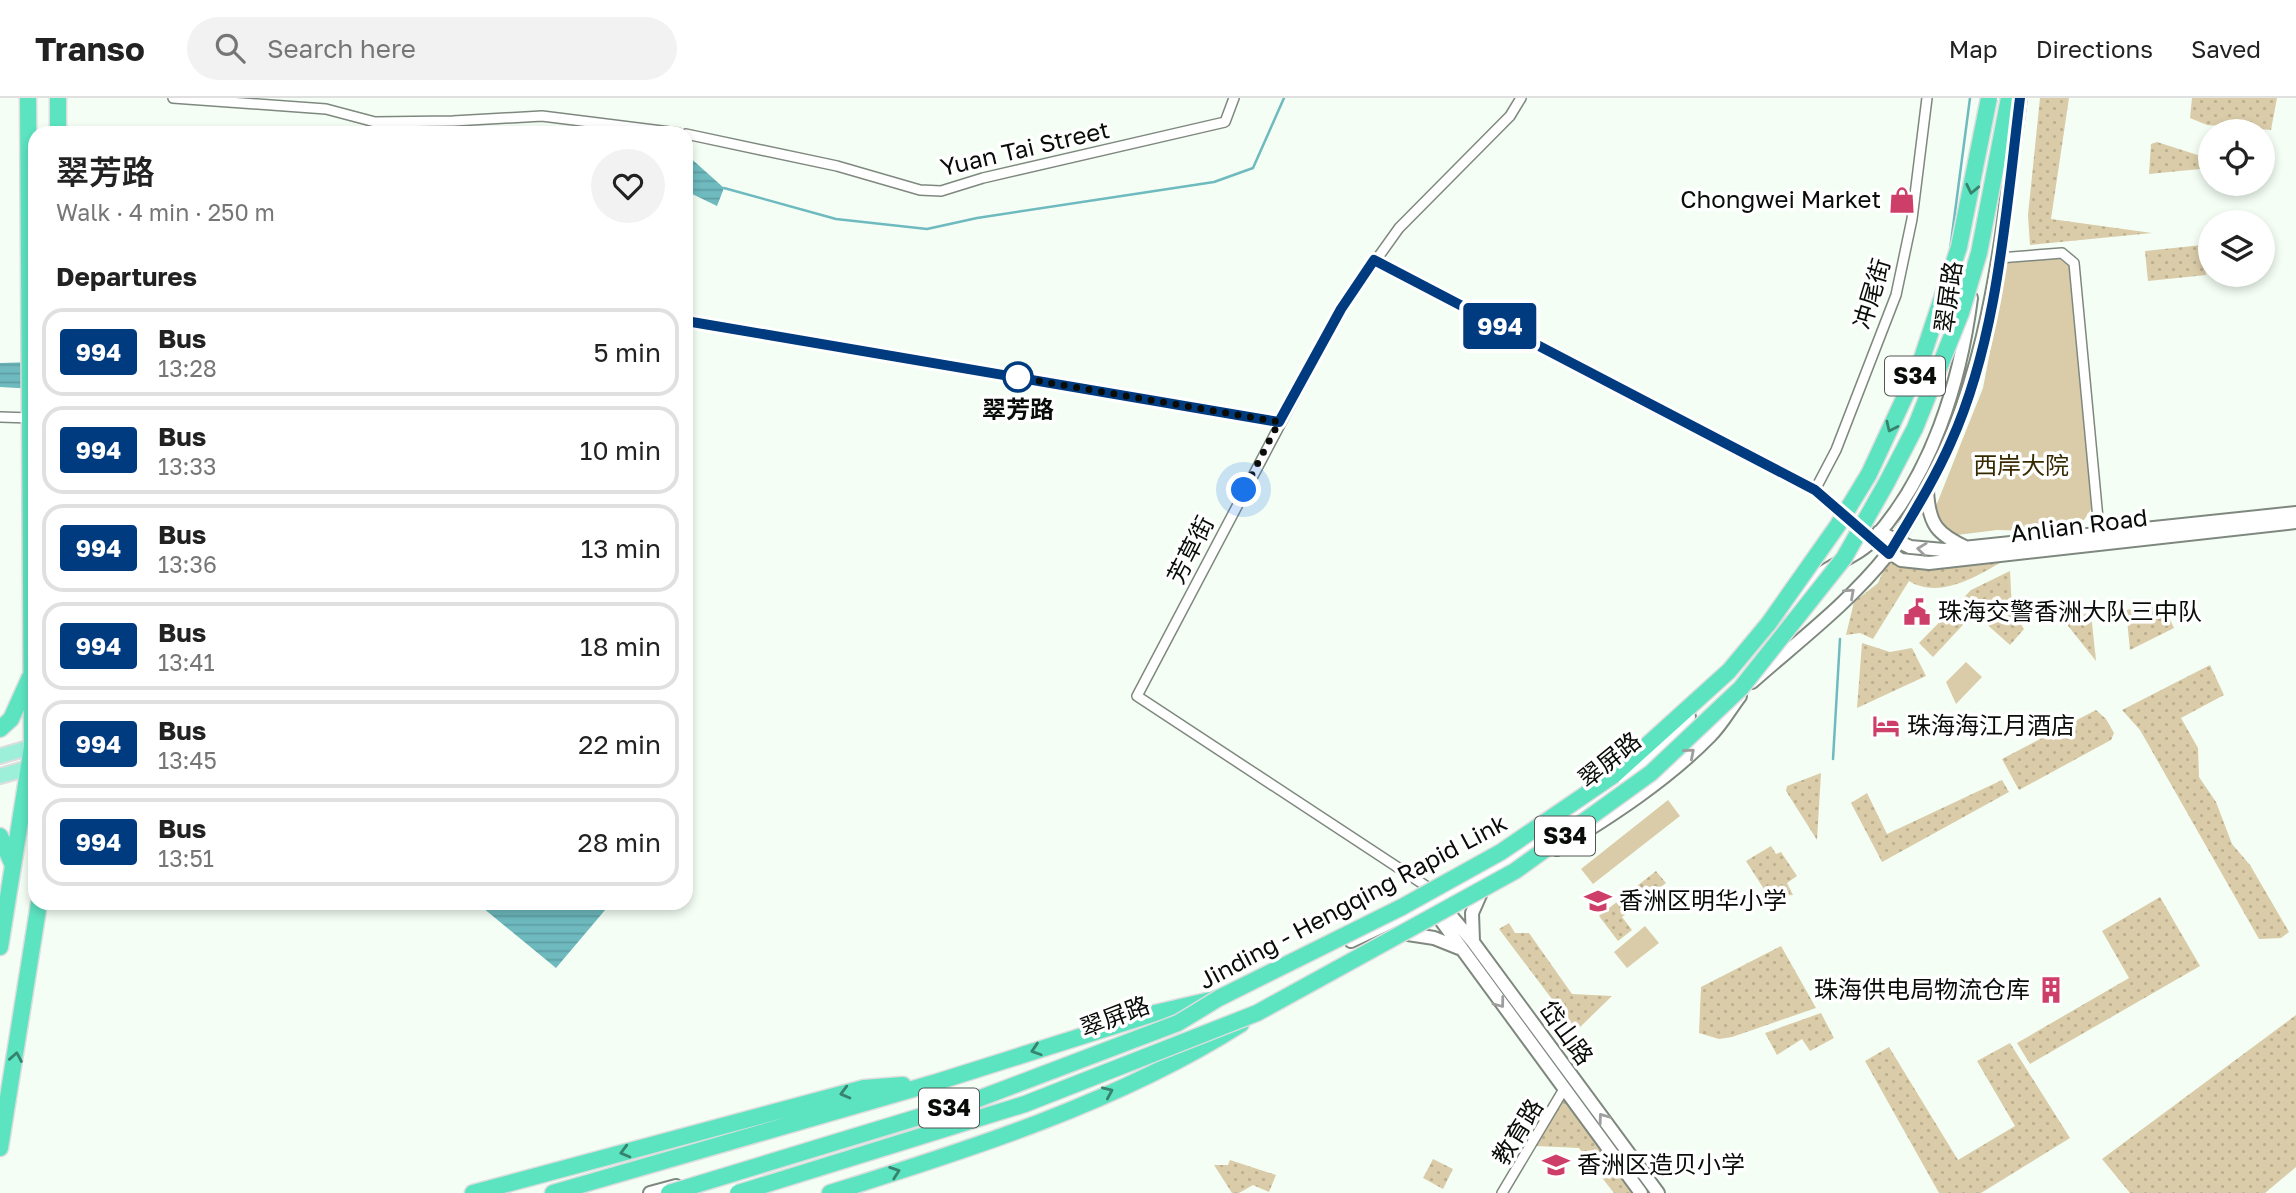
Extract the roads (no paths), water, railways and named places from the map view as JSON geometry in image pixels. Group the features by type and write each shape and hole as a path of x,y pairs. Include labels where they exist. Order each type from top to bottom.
{"highway":[{"path":"28,98 28,126"},
{"path":"58,98 58,126"},
{"name":"Jinding - Hengqing Rapid Link","path":"669,1193 1020,1084 1178,1023 1219,998 1402,907 1501,852 1615,775 1729,670 1769,623 1838,525 1869,474 1920,364 1959,247 1989,98"},
{"name":"Jinding - Hengqing Rapid Link","path":"738,1193 1026,1104 1257,1013 1515,871 1651,773 1741,688 1844,558 1915,428 1961,313 1979,253 2009,98"},
{"path":"0,729 11,719 28,680"},
{"path":"0,947 28,788"},
{"path":"0,836 13,865"},
{"path":"0,1148 38,910"},
{"path":"553,1193 937,1082 1155,1013 1219,998"},
{"path":"830,1193 1034,1124 1195,1054 1257,1013"},
{"path":"473,1193 864,1088 937,1082"}],"main road":[{"name":"翠屏路","path":"650,1193 742,1169 974,1093 1241,992 1434,902 1570,818 1644,763 1731,674 1814,578 1876,536 1898,508 1925,460 1946,413 1965,344 2001,98"},
{"name":"翠屏路","path":"747,1193 956,1126 1151,1053 1263,1005 1445,917 1600,823 1674,767 1711,735 1747,687 1870,575 1889,554 1927,491 1961,418 1990,312 2020,98"},
{"path":"1946,413 1961,418"},
{"path":"1927,491 1931,522 1946,538 1967,549"},
{"name":"Anlian Road","path":"1876,536 1889,554 1901,560 1929,563 2296,513"},
{"name":"Anlian Road","path":"1876,536 1927,550 1967,549 2296,522"},
{"path":"0,756 28,748"},
{"path":"0,776 28,768"},
{"path":"1474,942 1472,913 1480,895"},
{"name":"岱山路","path":"1434,902 1445,917 1459,948 1641,1193"},
{"name":"岱山路","path":"1445,917 1474,942 1658,1193"},
{"path":"1408,934 1434,938 1459,948"}],"street":[{"path":"173,98 326,108 375,122 542,116 634,126"},
{"name":"Yuan Tai Street","path":"693,135 836,166 920,190 941,191 983,178 1225,121 1234,98"},
{"name":"芳草街","path":"1434,902 1426,886 1137,696 1279,422 1341,309 1399,228 1510,116 1521,98"},
{"name":"冲尾街","path":"1815,490 1836,450 1896,295 1912,219 1927,98"},
{"path":"1999,258 2062,253 2074,263 2100,540"},
{"path":"1374,260 1815,490 1876,536"},
{"path":"693,322 1279,422"},
{"path":"0,417 28,418"},
{"name":"教育路","path":"1502,1193 1564,1089"}],"water":[{"path":"693,160 724,188 717,206 693,194"},
{"path":"28,362 28,389 0,387 0,363"},
{"path":"486,910 605,910 556,968"}],"waterway":[{"path":"724,188 836,219 927,229 977,218 1214,182 1253,168 1284,98"},
{"path":"1950,250 1970,98"},
{"path":"1833,759 1840,639"}],"place":[{"name":"Chongwei Market","path":"1902,200"},
{"name":"翠芳路","path":"1018,377"},
{"name":"珠海交警香洲大队三中队","path":"1917,612"},
{"name":"珠海海江月酒店","path":"1886,726"},
{"name":"香洲区明华小学","path":"1598,901"},
{"name":"珠海供电局物流仓库","path":"2051,990"},
{"name":"香洲区造贝小学","path":"1556,1165"}],"park label":[{"name":"西岸大院","path":"2021,466"}]}
